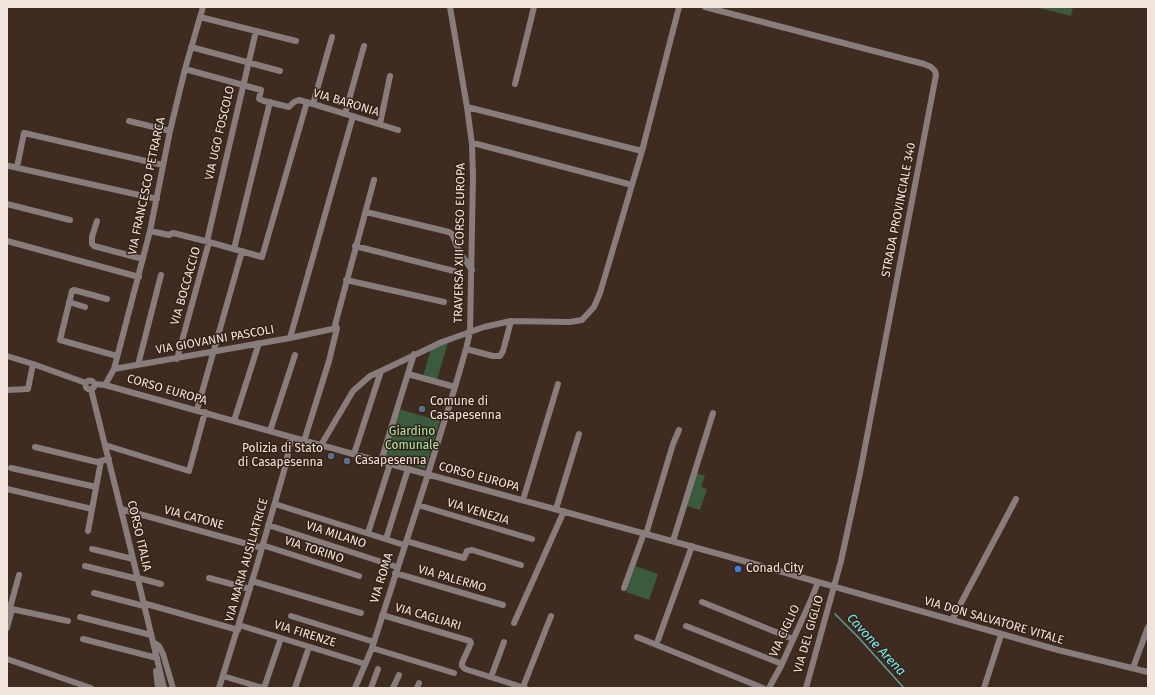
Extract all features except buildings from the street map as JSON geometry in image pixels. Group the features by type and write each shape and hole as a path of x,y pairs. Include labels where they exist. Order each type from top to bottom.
{"street":[{"name":"VIA FRANCESCO PETRARCA","path":"114,370 150,231 184,69 203,7"},
{"name":"TRAVERSA XIII CORSO EUROPA","path":"428,474 455,387 470,332 473,176 472,144 450,7"},
{"path":"515,84 534,7"},
{"path":"321,445 352,391 370,376 414,354 470,332 511,321 570,322 582,320 594,307 600,293 642,151 679,7"},
{"name":"STRADA PROVINCIALE 340","path":"705,7 910,60 931,67 935,71 934,87 861,466 834,587"},
{"path":"200,17 296,40"},
{"name":"VIA UGO FOSCOLO","path":"208,242 256,31"},
{"path":"313,104 332,37"},
{"path":"345,114 364,46"},
{"path":"191,47 280,71"},
{"path":"184,69 261,90 259,99 270,102 234,249"},
{"path":"380,124 390,76"},
{"name":"VIA BARONIA","path":"270,102 289,107 294,102 299,100 398,130"},
{"path":"150,231 170,235 173,233 262,257 307,102"},
{"path":"467,107 642,151"},
{"path":"290,338 353,116"},
{"path":"129,121 170,130"},
{"path":"17,168 24,133 164,165"},
{"path":"472,144 477,144 632,185"},
{"path":"9,166 157,199"},
{"path":"304,441 329,361 337,328 335,325 346,280 374,180"},
{"path":"7,204 70,220"},
{"path":"366,212 449,232 452,234 460,253 472,270"},
{"path":"97,221 92,237 92,244 94,246 143,259"},
{"path":"7,241 139,277"},
{"name":"VIA BOCCACCIO","path":"177,359 208,242"},
{"path":"355,246 454,271"},
{"path":"197,410 242,251"},
{"path":"138,365 161,275"},
{"path":"346,280 444,302"},
{"path":"106,299 74,290 69,302 60,340 117,356"},
{"path":"69,302 85,307"},
{"path":"466,349 493,356 500,356 503,351 511,321"},
{"name":"VIA GIOVANNI PASCOLI","path":"114,370 337,328"},
{"path":"234,421 259,343"},
{"path":"381,461 414,354"},
{"path":"270,431 294,355"},
{"path":"7,356 86,383 87,388 93,387"},
{"path":"7,390 28,389 33,364"},
{"path":"105,385 114,370"},
{"path":"354,454 381,371"},
{"path":"408,374 455,387"},
{"path":"523,500 558,384"},
{"name":"CORSO EUROPA","path":"93,387 105,385 304,441 692,546 834,587"},
{"name":"CORSO ITALIA","path":"93,387 105,445 164,688"},
{"path":"105,445 190,471 205,412"},
{"path":"673,541 713,413"},
{"path":"624,588 645,533 673,444 679,430"},
{"path":"556,509 579,434"},
{"name":"VIA MARIA AUSILIATRICE","path":"219,688 239,627 275,504 292,437"},
{"path":"35,447 97,462 109,458"},
{"path":"88,531 101,461"},
{"path":"368,533 390,464"},
{"path":"11,468 96,487"},
{"path":"386,539 408,469"},
{"name":"VIA ROMA","path":"355,688 373,645 428,474"},
{"path":"7,489 92,509"},
{"path":"952,620 1016,499"},
{"path":"275,504 386,539 464,558 467,551 472,550 521,564"},
{"name":"VIA VENEZIA","path":"418,505 532,539"},
{"name":"VIA CATONE","path":"121,509 262,546"},
{"path":"514,623 564,511"},
{"name":"VIA MILANO","path":"268,525 396,570"},
{"name":"VIA TORINO","path":"262,546 359,576"},
{"path":"658,640 692,546"},
{"path":"92,549 133,560"},
{"path":"85,566 161,584"},
{"name":"VIA PALERMO","path":"396,570 503,605"},
{"path":"7,628 10,608 19,575"},
{"path":"209,578 250,589"},
{"path":"252,581 361,613"},
{"name":"VIA CIGLIO","path":"769,688 812,600 818,582"},
{"name":"VIA DON SALVATORE VITALE","path":"834,587 1001,635 1148,672"},
{"name":"VIA DEL GIGLIO","path":"806,688 834,587"},
{"name":"VIA FIRENZE","path":"94,593 281,638 365,664"},
{"path":"702,602 793,639"},
{"path":"10,608 68,621"},
{"name":"VIA CAGLIARI","path":"382,615 470,641 471,643 462,663 462,666 465,669 524,688"},
{"path":"291,616 454,673"},
{"path":"524,688 551,616"},
{"path":"80,617 152,638 159,646 163,654 173,688"},
{"path":"686,626 782,664"},
{"path":"1133,668 1148,627"},
{"path":"984,688 1001,635"},
{"path":"637,637 763,688"},
{"path":"223,676 263,688 281,638"},
{"path":"83,639 157,659 155,664 158,688"},
{"path":"491,677 504,642"},
{"path":"295,688 309,647"},
{"path":"7,659 91,688"},
{"path":"370,688 378,669"},
{"path":"393,688 399,675"}],"green space":[{"path":"1035,7 1073,7 1071,16"},
{"path":"448,342 437,380 423,376 431,349"},
{"name":"Giardino Comunale","path":"399,409 440,421 425,469 384,457"},
{"path":"696,473 705,476 701,487 707,489 700,510 687,506"},
{"path":"635,566 658,574 649,600 626,592"}],"waterway":[{"name":"Cavone Arena","path":"835,614 904,688"}],"place":[{"name":"Comune di Casapesenna","path":"422,409"},
{"name":"Polizia di Stato di Casapesenna","path":"331,456"},
{"name":"Casapesenna","path":"347,461"},
{"name":"Conad City","path":"738,569"}]}
